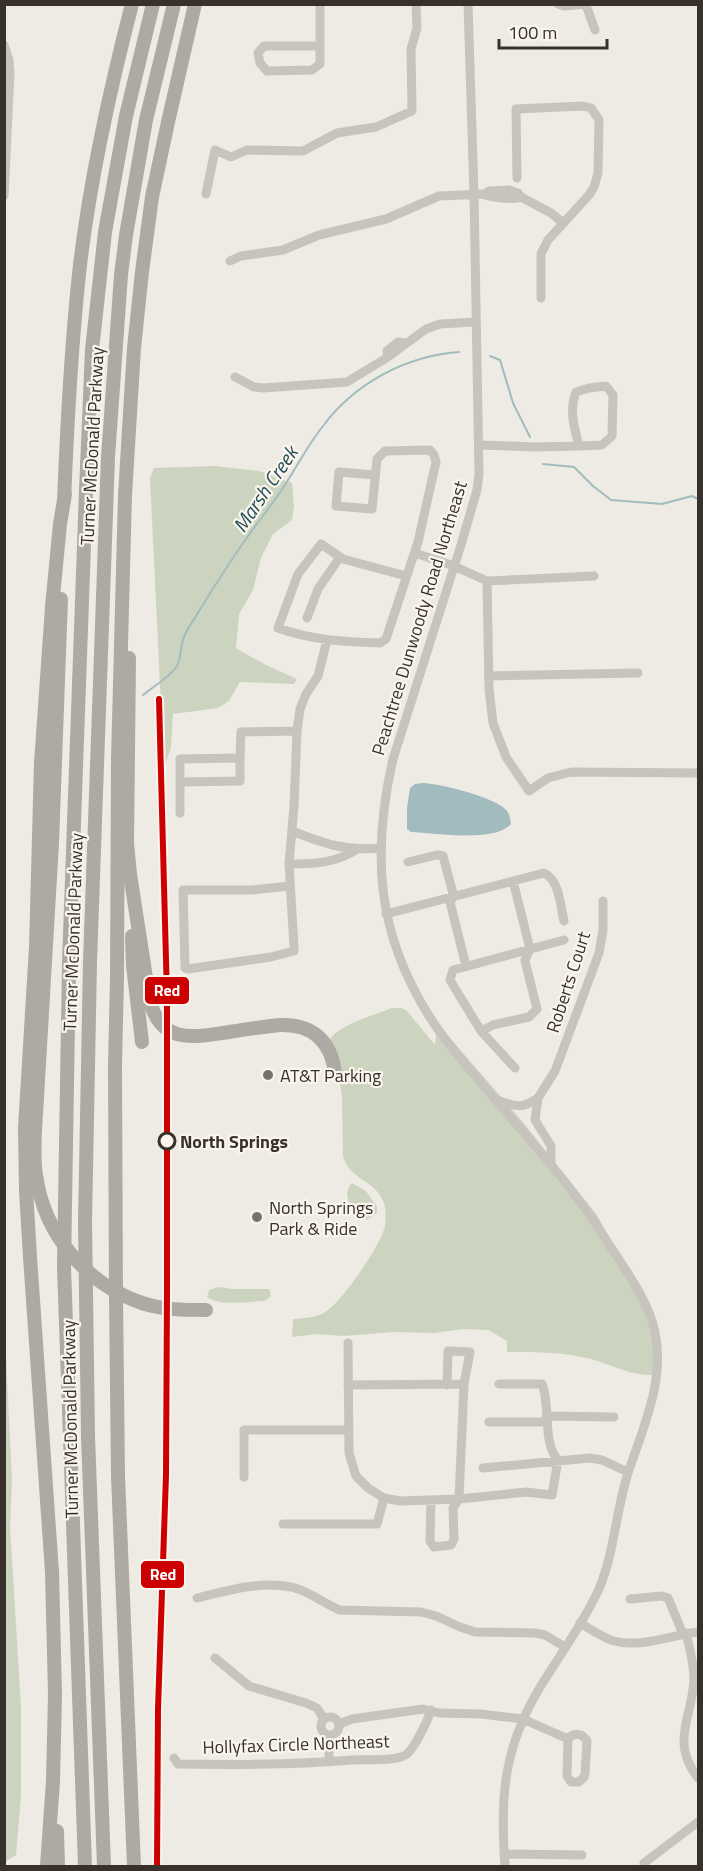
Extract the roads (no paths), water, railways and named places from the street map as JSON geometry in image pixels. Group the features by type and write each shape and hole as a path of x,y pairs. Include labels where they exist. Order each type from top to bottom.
{"highway":[{"path":"132,4 99,144 79,273 67,420 52,843 35,1160 42,1204 55,1232 80,1264 102,1283 143,1303 158,1307 206,1310"},
{"name":"Turner McDonald Parkway","path":"84,1866 64,1267 68,1014 85,502 92,350 105,232 126,116 153,4"},
{"name":"Turner McDonald Parkway","path":"105,1866 89,1459 85,1222 90,950 107,469 120,274 146,120 174,4"},
{"path":"134,1866 118,1476 116,1286 115,1066 118,759 124,551 133,360 142,273 152,197 195,4"},
{"path":"47,1866 53,1781 55,1694 52,1572 30,1257 25,1128 36,947 42,752 52,607 64,494"},
{"path":"124,551 128,570 128,843 133,966 142,1042"},
{"path":"130,874 149,997 155,1017 161,1024 169,1031 188,1037 280,1025 303,1027 320,1037 326,1045 334,1063 335,1073"},
{"path":"53,1781 58,1866"}],"street":[{"path":"320,4 320,46 320,64 312,70 267,71 260,63 258,53 264,46 320,46"},
{"path":"206,194 214,150 231,157 247,150 303,151 337,133 376,127 412,111 411,49 417,28 416,4"},
{"name":"Peachtree Dunwoody Road Northeast","path":"468,4 479,194 475,321 479,445 477,490 393,759 385,794 380,848 383,896 395,946 407,976 426,1011 462,1060 551,1164 585,1208 645,1302 654,1330 658,1358 655,1385 621,1497 605,1571 592,1602 538,1689 516,1735 508,1761 503,1795 502,1826 505,1866"},
{"path":"558,4 586,5 595,30"},
{"path":"4,45 10,73 4,196"},
{"path":"517,178 516,109 584,106 591,108 599,120 598,173 589,195 548,240 542,254 541,298"},
{"path":"230,261 241,256 283,250 319,235 386,219 439,196 509,190 518,193 519,198"},
{"path":"479,194 489,198 519,198 551,213 563,223"},
{"path":"235,377 254,387 263,388 347,382 388,357 426,329 440,324 475,321"},
{"path":"479,445 537,447 602,446 612,436 613,395 606,386 576,392 572,402 573,424 579,446"},
{"path":"375,475 339,472 336,506 372,509 377,459 385,451 422,449 430,450 434,454 436,462 432,485 415,553 386,639 380,643 327,640 278,628 298,574 321,544 340,557 406,576"},
{"path":"415,553 454,566 487,581 594,576"},
{"path":"307,618 318,589 340,557"},
{"path":"487,581 489,676 493,723 498,741 510,765 530,791 548,778 571,772 699,773"},
{"path":"290,886 252,890 183,890 185,968 271,957 294,951 289,864 297,731 300,709 306,694 318,676 327,640"},
{"path":"489,676 638,673"},
{"path":"180,782 240,781 241,732 297,731"},
{"path":"180,813 180,759 240,758"},
{"path":"292,831 336,847 357,850 380,848"},
{"path":"319,863 320,843"},
{"path":"336,847 338,860"},
{"path":"289,864 338,860 357,850"},
{"path":"408,862 443,855 454,897"},
{"path":"386,914 544,873 556,885 564,921"},
{"path":"481,1031 494,1025 529,1017 537,1009 525,960 530,949 513,881"},
{"path":"454,897 450,902 466,966"},
{"name":"Roberts Court","path":"538,1098 555,1071 599,953 603,930 603,901"},
{"path":"514,1068 481,1031 450,980 453,970 564,940"},
{"path":"495,1099 517,1107 524,1106 538,1098"},
{"name":"Peachtree Dunwoody Road Northeast","path":"538,1098 535,1120 551,1146 551,1164"},
{"path":"348,1343 349,1453 356,1476 368,1488 384,1498 400,1501 459,1499 526,1492 552,1495 558,1461"},
{"path":"430,1500 430,1541 434,1547 451,1545 454,1539 453,1508 459,1499 464,1384 470,1352 448,1352 447,1385"},
{"path":"348,1385 464,1384"},
{"path":"499,1384 543,1384 552,1454 558,1461"},
{"path":"489,1422 614,1417"},
{"path":"244,1477 244,1430 349,1430"},
{"path":"483,1468 590,1458 602,1460 628,1472"},
{"path":"283,1524 377,1524 384,1498"},
{"path":"197,1598 241,1588 287,1587 305,1592 340,1610 421,1612 475,1632 545,1635 565,1647"},
{"path":"630,1599 662,1596 668,1598 684,1634 693,1661 694,1678 683,1738 688,1761 699,1778"},
{"path":"580,1623 606,1638 626,1643 699,1632"},
{"path":"215,1659 249,1686 306,1703 317,1708 324,1719"},
{"path":"339,1724 352,1719 423,1709 439,1713 481,1714 523,1719 568,1739"},
{"name":"Hollyfax Circle Northeast","path":"174,1758 178,1764 245,1765 396,1758 407,1754 427,1722 430,1710"},
{"path":"324,1719 334,1718 339,1724 338,1731 329,1736"},
{"path":"324,1719 321,1729 329,1736"},
{"path":"578,1734 587,1741 585,1774 579,1782 571,1782 567,1776 568,1739 578,1734"},
{"path":"329,1736 329,1762"},
{"path":"644,1863 699,1822"},
{"path":"504,1854 582,1855"}],"water":[{"path":"423,783 491,800 507,812 511,824 503,830 479,835 411,832 407,829 410,788 415,784"}],"waterway":[{"name":"Marsh Creek","path":"143,695 166,678 177,666 183,640 190,626 233,558 281,491 323,426 336,411 350,397 383,374 420,359 459,352"},
{"name":"Marsh Creek","path":"490,356 500,360 513,403 530,437"},
{"name":"Marsh Creek","path":"543,464 574,467 611,500 662,504 692,496 698,499"}],"place":[{"name":"AT&T Parking","path":"268,1075"},
{"name":"North Springs","path":"167,1141"},
{"name":"North Springs Park & Ride","path":"257,1217"}]}
